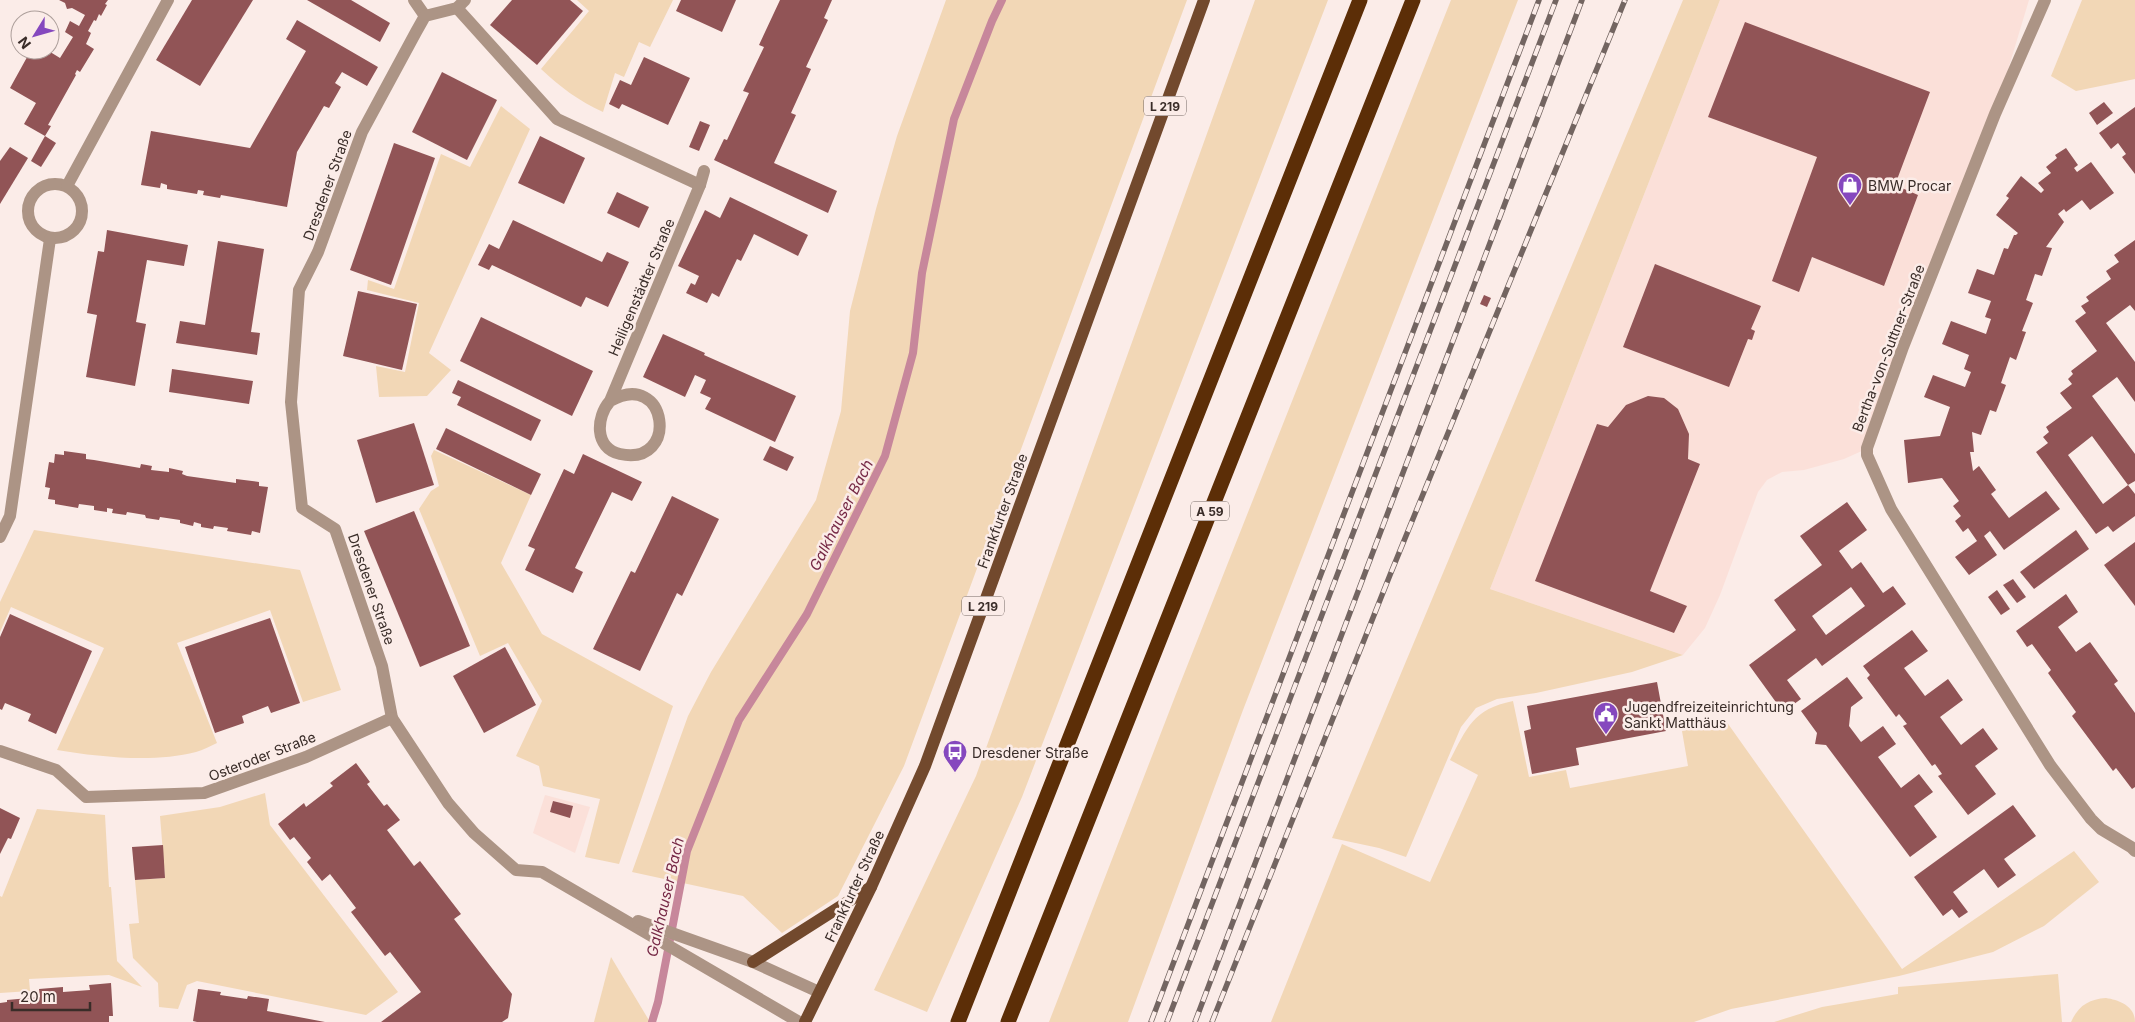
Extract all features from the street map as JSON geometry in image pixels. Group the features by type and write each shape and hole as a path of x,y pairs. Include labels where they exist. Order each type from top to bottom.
{"highway":[{"path":"958,1022 1360,0"},
{"name":"A 59","path":"1008,1022 1413,0"}],"main road":[{"name":"Frankfurter Straße","path":"805,1022 871,887 925,766 1204,0"},
{"path":"753,962 871,887"}],"street":[{"path":"67,186 168,0"},
{"path":"414,0 425,16 461,4 557,120 700,186"},
{"name":"Bertha-von-Suttner-Straße","path":"2044,0 1999,105 1903,347 1867,448 1867,455 1891,508 2050,765 2091,819 2101,829 2135,851"},
{"name":"Dresdener Straße","path":"425,16 362,132 318,252 299,290 291,402 302,508 335,529 382,666 392,718 448,803 474,833 516,870 542,872 612,911 799,1022"},
{"name":"Heiligenstädter Straße","path":"610,401 619,396 629,394 647,398 658,411 661,426 659,437 654,444 642,453 630,456 617,453 608,447 601,436 599,426 604,408 610,401 700,186 704,170"},
{"path":"51,184 67,186 75,192 80,200 82,216 78,226 66,237 50,238 40,235 33,229 28,220 27,208 30,199 38,188 51,184"},
{"path":"0,537 10,516 50,238"},
{"name":"Osteroder Straße","path":"0,751 56,770 86,797 204,793 306,757 392,718"},
{"name":"Dresdener Straße","path":"612,911 730,953 820,992"}],"shaded area":[{"path":"577,0 673,0 650,47 639,42 624,77 615,73 603,112 570,93 541,69 589,11"},
{"path":"946,0 1187,0 904,766 838,896 782,933 743,896 632,872 688,716 711,672 816,500 841,411 850,311 876,209 897,136"},
{"path":"1255,0 1328,0 1022,797 927,1012 874,990 976,776"},
{"path":"1451,0 1518,0 1243,710 1128,1022 1049,1022 1176,694"},
{"path":"1683,0 1720,0 1490,589 1683,655 1632,672 1536,693 1497,699 1476,708 1461,727 1406,857 1379,848 1332,838"},
{"path":"1720,0 2029,0 2007,73 1864,450 1844,459 1804,470 1782,472 1767,480 1758,492 1720,595 1705,628 1683,655 1490,589"},
{"path":"2082,0 2135,0 2135,79 2076,91 2051,76"},
{"path":"501,106 530,129 429,353 451,370 427,396 379,397 376,366 405,372 419,303 367,290 368,280 394,289 441,154 470,167"},
{"path":"434,450 531,495 501,563 542,634 673,706 619,864 585,857 600,799 543,786 539,766 516,756 542,701 508,643 480,656 419,509 431,491 439,486 431,456"},
{"path":"34,530 300,570 341,690 303,702 270,610 177,643 217,743 196,752 145,758 108,757 57,750 104,648 11,607 0,632 0,602"},
{"path":"1513,701 1529,777 1566,770 1570,788 1688,766 1682,731 1726,721 1902,969 2074,851 2099,882 2044,926 1993,952 1899,976 1731,1009 1694,1022 1271,1022 1342,844 1430,882 1478,775 1450,760 1467,729 1480,715 1489,709"},
{"path":"265,793 270,825 398,992 366,1015 197,981 187,985 178,1009 159,1007 158,983 133,958 129,924 139,923 135,880 165,878 160,816 220,807"},
{"path":"545,795 590,807 575,853 533,833"},
{"path":"37,809 105,815 109,887 111,887 117,961 142,987 109,975 29,979 30,991 0,993 0,896 2,897"},
{"path":"611,957 650,1022 594,1022"},
{"path":"2058,974 2062,1022 1774,1022 1822,1007 1898,994 1898,987"},
{"path":"2106,998 2121,1002 2129,1008 2135,1022 2071,1022 2085,1004"}],"building":[{"path":"59,0 108,0 101,16 99,14 88,31 91,33 86,44 94,49 80,72 77,70 48,125 51,126 45,136 24,124 36,103 10,88 25,60 60,60 73,37 65,32 70,21 79,26 85,15 72,8 67,9 65,3"},
{"path":"192,0 253,0 200,86 156,60"},
{"path":"307,0 351,0 390,23 380,42"},
{"path":"512,0 570,0 583,11 537,65 490,25"},
{"path":"681,0 736,0 722,32 676,11"},
{"path":"780,0 832,0 824,18 828,20 806,67 811,69 791,113 796,115 774,163 837,191 828,213 714,160 724,139 727,140 749,93 743,91 764,47 759,45"},
{"path":"297,20 378,67 367,86 342,72 335,83 341,87 329,108 324,106 297,152 287,207 221,195 220,198 203,195 204,191 198,190 197,194 167,189 167,185 161,183 160,188 141,185 151,131 250,148 306,51 286,39"},
{"path":"1745,22 1930,92 1895,185 1918,195 1884,286 1812,257 1799,292 1772,281 1817,157 1708,117"},
{"path":"644,57 690,78 668,125 622,104 619,109 609,104 620,80 631,85"},
{"path":"442,72 497,100 467,160 412,132"},
{"path":"2104,102 2113,113 2097,125 2089,113"},
{"path":"2135,107 2135,174 2122,157 2126,154 2118,143 2111,149 2099,133"},
{"path":"700,121 710,125 699,151 689,147"},
{"path":"45,136 56,143 41,167 31,161"},
{"path":"540,136 585,158 564,204 518,183"},
{"path":"394,143 435,158 391,285 350,270"},
{"path":"10,147 28,158 0,204 0,161"},
{"path":"2066,148 2078,165 2074,168 2077,172 2091,162 2114,193 2090,210 2082,200 2066,212 2064,209 2058,214 2064,222 2046,247 2052,248 2042,276 2035,274 2026,300 2033,303 2022,331 2026,332 2016,360 2010,357 2001,383 2006,385 1996,412 1990,410 1981,435 1972,432 1974,452 1970,452 1973,471 1979,466 1996,490 1991,494 2009,518 2046,491 2060,509 2004,550 1990,531 1984,536 1997,555 1969,575 1955,557 1977,541 1968,528 1963,532 1955,521 1961,516 1953,506 1959,501 1942,478 1908,483 1904,440 1940,436 1950,407 1924,397 1933,375 1965,387 1971,372 1964,369 1969,355 1942,344 1951,321 1986,334 1991,319 1985,317 1991,301 1968,293 1977,269 1994,275 2004,248 2008,249 2014,235 2018,233 1996,215 2009,198 2006,196 2021,176 2041,193 2044,190 2038,183 2051,173 2046,167 2057,158 2055,155"},
{"path":"617,192 649,207 639,228 607,213"},
{"path":"730,197 808,235 798,256 754,234 741,261 737,259 719,297 712,293 707,303 686,293 691,283 695,285 699,276 678,266 705,210 720,218"},
{"path":"513,220 602,262 607,252 629,262 608,307 586,297 581,307 492,265 489,270 478,265 489,244 499,249"},
{"path":"107,230 188,245 184,266 147,260 136,322 146,324 135,386 86,377 97,315 87,313 98,251 104,252"},
{"path":"2135,240 2135,311 2130,305 2106,323 2135,362 2135,402 2117,377 2092,396 2135,454 2135,481 2128,485 2135,494 2135,516 2113,532 2108,526 2096,534 2036,452 2048,443 2043,437 2049,432 2046,427 2072,408 2060,393 2072,384 2068,379 2073,374 2071,371 2097,351 2075,321 2086,313 2081,306 2089,301 2086,297 2111,279 2106,271 2119,262 2114,255","holes":["2092,436 2128,485 2103,504 2068,455"]},
{"path":"218,241 264,249 251,332 260,333 257,355 176,343 180,321 205,325"},
{"path":"1655,264 1761,306 1751,329 1755,331 1752,340 1748,339 1729,387 1623,347"},
{"path":"358,291 417,304 402,370 343,356"},
{"path":"1484,295 1491,298 1487,307 1480,304"},
{"path":"481,317 593,371 572,416 460,361"},
{"path":"663,334 705,353 704,355 796,396 775,442 705,409 711,398 700,393 706,380 695,375 685,397 643,377"},
{"path":"172,369 253,381 249,404 169,392"},
{"path":"458,380 541,420 531,441 457,405 461,397 452,393"},
{"path":"1648,396 1664,398 1678,409 1689,434 1688,459 1700,464 1650,591 1687,606 1674,633 1535,581 1597,424 1608,427 1626,405"},
{"path":"414,423 434,485 376,503 357,440"},
{"path":"446,428 541,474 531,495 436,449"},
{"path":"770,446 794,457 787,471 763,460"},
{"path":"64,451 86,454 86,459 140,468 141,464 152,466 151,470 169,472 169,468 183,471 182,474 187,476 236,483 236,479 259,482 259,486 268,487 260,533 252,531 251,535 227,531 228,528 214,526 213,529 201,527 201,524 194,522 193,526 180,523 180,520 160,517 159,520 127,512 126,515 112,513 113,509 107,508 107,512 94,510 94,506 79,504 78,508 55,504 55,500 48,499 50,488 45,487 49,462 54,463 55,454 64,455"},
{"path":"583,454 642,482 632,501 612,492 575,568 583,572 573,593 525,570 535,549 528,546 564,469 574,474"},
{"path":"672,496 719,519 682,596 677,593 640,671 593,649 631,571 635,573"},
{"path":"1847,502 1867,530 1839,551 1852,569 1861,562 1883,593 1893,586 1906,604 1822,666 1816,658 1787,680 1801,699 1783,712 1749,665 1796,630 1774,600 1822,565 1800,536","holes":["1851,587 1865,606 1826,635 1812,616"]},
{"path":"414,511 470,646 420,667 364,531"},
{"path":"2076,530 2089,549 2034,589 2020,572"},
{"path":"2135,542 2135,606 2104,565"},
{"path":"2013,579 2026,597 2017,603 2003,585"},
{"path":"1997,590 2010,609 2001,615 1988,597"},
{"path":"2066,594 2078,612 2058,627 2076,652 2090,642 2118,681 2114,684 2135,713 2135,787 2132,789 2116,768 2113,771 2072,716 2076,712 2048,673 2051,670 2032,644 2027,647 2016,631"},
{"path":"10,614 92,651 56,734 28,721 31,714 5,703 2,710 0,709 0,637"},
{"path":"270,618 300,703 271,713 268,706 242,716 244,723 215,733 185,647"},
{"path":"1912,630 1928,651 1904,668 1925,696 1948,679 1963,700 1940,717 1961,745 1983,728 1998,749 1975,766 1996,794 1968,815 1938,776 1942,774 1935,764 1932,766 1903,726 1907,724 1899,714 1896,717 1867,678 1870,675 1863,666"},
{"path":"505,647 536,705 484,733 453,676"},
{"path":"1847,677 1863,698 1851,707 1849,726 1861,742 1883,726 1896,744 1878,757 1901,788 1919,774 1933,792 1914,806 1937,837 1910,857 1826,745 1815,744 1817,733 1801,711"},
{"path":"1657,682 1666,731 1576,748 1579,765 1532,774 1524,731 1531,729 1527,706"},
{"path":"356,763 370,782 367,784 384,806 387,804 400,820 387,830 414,866 420,861 461,914 454,919 512,994 508,1018 502,1022 381,1022 421,992 390,952 385,956 351,912 356,908 330,874 322,881 307,862 311,858 294,837 290,840 278,824 304,803 306,807 319,797 333,786 330,783"},
{"path":"553,801 573,806 570,818 550,812"},
{"path":"2013,805 2036,836 2004,859 2016,875 1998,888 1984,869 1953,892 1968,912 1959,918 1952,909 1943,916 1914,877"},
{"path":"0,808 20,818 11,839 8,838 0,854"},
{"path":"163,845 165,878 135,880 132,847"},
{"path":"111,983 113,1016 109,1016 109,1022 0,1022 0,1003 7,1002 7,1000 40,997 39,989 63,987 63,992 90,990 89,985"},
{"path":"198,989 221,992 220,995 247,999 248,996 269,999 267,1011 325,1022 193,1021"}],"waterway":[{"name":"Galkhauser Bach","path":"652,1022 658,1002 687,851 739,720 807,614 885,456 913,353 922,273 954,119 1002,0"}],"railway":[{"path":"1151,1022 1539,0"},
{"path":"1167,1022 1556,0"},
{"path":"1195,1022 1582,0"},
{"path":"1212,1022 1390,575 1625,0"}],"place":[{"name":"BMW Procar","path":"1850,206"},
{"name":"Jugendfreizeiteinrichtung Sankt Matthäus","path":"1606,735"},
{"name":"Dresdener Straße","path":"955,773"}]}
